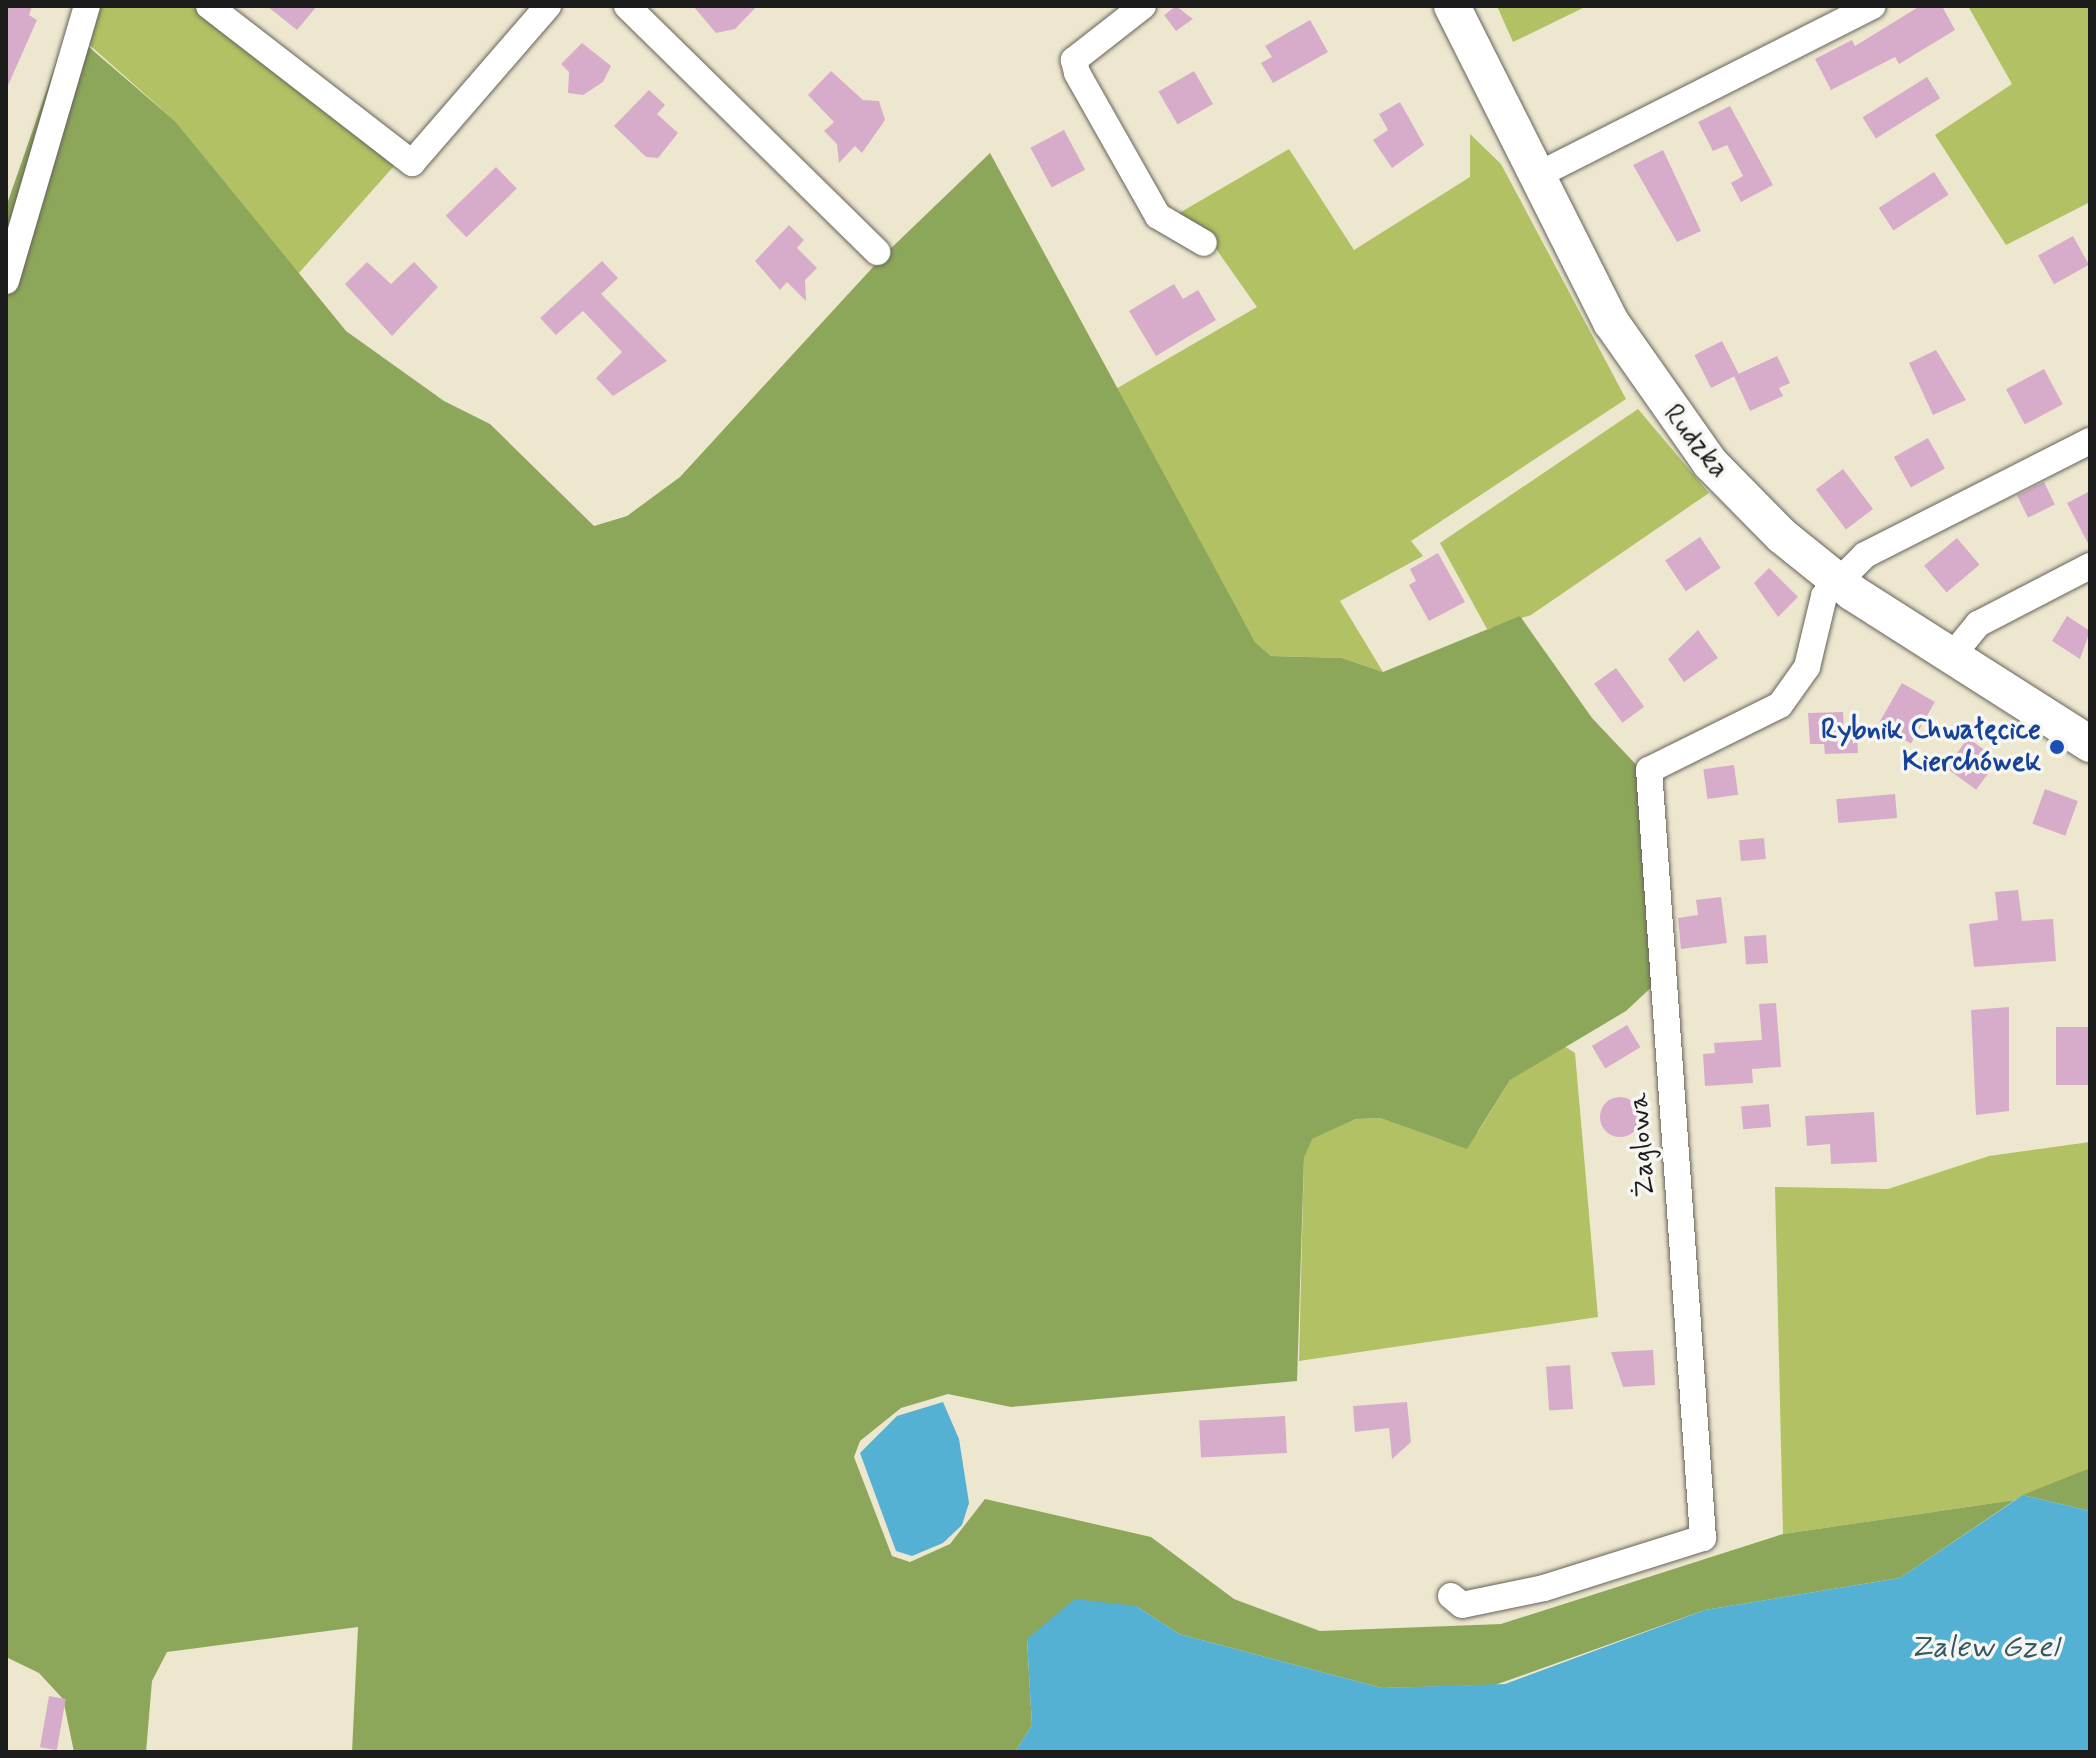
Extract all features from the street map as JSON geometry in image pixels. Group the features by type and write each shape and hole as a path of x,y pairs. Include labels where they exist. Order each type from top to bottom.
{"main road":[{"name":"Rudzka","path":"1452,6 1611,322 1669,412 1743,498 1835,580 2090,744"}],"street":[{"path":"6,281 87,6"},
{"path":"209,6 412,163 548,6"},
{"path":"627,6 877,252"},
{"path":"1143,6 1074,60 1077,73 1158,216 1204,243"},
{"path":"1536,176 1872,6"},
{"path":"1835,580 1865,555 2090,441"},
{"path":"1951,657 1978,624 2090,566"},
{"name":"Żaglowa","path":"1451,1596 1462,1605 1544,1588 1703,1538 1649,770 1738,729 1796,688 1835,580"}],"green space":[{"path":"98,6 195,6 394,166 298,274 175,121 84,40"},
{"path":"1497,6 1587,6 1513,42"},
{"path":"1968,6 2090,6 2090,202 2006,245 1935,135 2012,84"},
{"path":"68,29 175,121 346,331 444,401 490,424 594,526 627,516 680,477 885,254 990,153 1255,642 1271,656 1342,658 1383,672 1520,616 1592,718 1644,773 1657,982 1626,1011 1510,1080 1467,1149 1380,1118 1356,1119 1312,1139 1304,1158 1297,1381 1011,1407 948,1394 901,1408 860,1441 854,1457 892,1556 910,1562 950,1544 985,1499 1151,1537 1234,1599 1320,1631 1501,1624 1783,1534 2015,1500 1900,1578 1705,1610 1495,1685 1382,1688 1179,1634 1136,1606 1027,1639 1032,1725 1015,1752 352,1752 358,1627 167,1652 152,1681 146,1752 74,1752 63,1699 39,1673 6,1657 6,207"},
{"path":"1470,134 1501,164 1626,399 1411,541 1423,556 1340,601 1383,672 1342,658 1271,656 1255,642 1114,390 1257,307 1202,229 1169,219 1289,149 1354,250 1470,177"},
{"path":"1638,409 1709,493 1531,615 1487,629 1440,543"},
{"path":"1561,1044 1575,1053 1598,1317 1299,1361 1304,1158 1311,1139 1356,1119 1380,1118 1442,1140 1478,1132 1510,1080"},
{"path":"2090,1142 2090,1468 2015,1500 1783,1534 1775,1187 1888,1189 1989,1156"},
{"path":"2090,1468 2090,1511 2023,1495"}],"water":[{"path":"943,1402 959,1439 969,1503 962,1525 943,1543 912,1556 896,1551 860,1453 897,1416"},
{"name":"Zalew Gzel","path":"2023,1495 2090,1511 2090,1752 1015,1752 1032,1725 1027,1639 1075,1599 1136,1606 1179,1634 1382,1688 1505,1684 1705,1610 1900,1578"}],"building":[{"path":"6,6 32,6 29,15 37,20 6,90"},
{"path":"267,6 317,6 297,30"},
{"path":"693,6 757,6 735,29 716,33"},
{"path":"1176,6 1193,19 1176,31 1164,15"},
{"path":"1920,6 1942,6 1955,30 1899,64 1895,57 1831,90 1815,59 1852,40 1855,46"},
{"path":"1310,20 1328,52 1273,83 1261,63 1272,57 1265,46"},
{"path":"582,43 611,66 603,82 583,95 568,93 569,72 561,64"},
{"path":"831,71 863,100 879,101 885,120 862,153 855,146 839,163 837,144 824,131 834,122 808,95"},
{"path":"1194,71 1213,104 1177,124 1158,92"},
{"path":"1927,77 1940,98 1876,138 1863,117"},
{"path":"649,90 665,105 657,114 678,133 658,158 646,157 614,126"},
{"path":"1400,102 1424,145 1392,168 1373,140 1388,130 1379,114"},
{"path":"1730,106 1773,185 1741,202 1731,183 1743,176 1727,145 1713,151 1698,122"},
{"path":"1064,130 1085,170 1052,188 1030,148"},
{"path":"1663,150 1701,231 1677,242 1633,165"},
{"path":"496,167 517,189 466,237 446,216"},
{"path":"1934,172 1949,195 1893,231 1879,208"},
{"path":"789,225 804,240 797,248 817,268 805,280 806,301 787,282 780,290 755,261"},
{"path":"2073,236 2089,265 2054,284 2038,255"},
{"path":"602,261 618,278 601,294 667,361 613,396 596,378 622,352 583,311 556,335 540,318"},
{"path":"367,262 391,284 414,262 438,287 392,336 345,284"},
{"path":"1174,284 1183,299 1198,290 1216,320 1156,356 1129,311"},
{"path":"1722,341 1739,374 1711,388 1694,355"},
{"path":"1936,350 1966,400 1933,415 1909,363"},
{"path":"1777,356 1790,383 1779,388 1783,396 1750,411 1734,376"},
{"path":"2044,369 2063,404 2025,425 2006,389"},
{"path":"1928,438 1945,469 1911,488 1894,457"},
{"path":"1843,469 1873,509 1846,529 1816,489"},
{"path":"2044,482 2055,504 2028,518 2017,495"},
{"path":"2090,491 2090,547 2067,503"},
{"path":"1700,537 1721,568 1686,591 1665,560"},
{"path":"1957,538 1979,565 1947,592 1924,566"},
{"path":"1438,553 1465,602 1429,621 1409,585 1416,581 1410,569"},
{"path":"1769,568 1798,597 1778,617 1754,583"},
{"path":"2067,616 2090,631 2080,659 2052,641"},
{"path":"1698,630 1718,658 1684,682 1668,659"},
{"path":"1616,668 1644,707 1622,723 1594,684"},
{"path":"1902,683 1935,702 1911,744 1878,725"},
{"path":"1843,712 1844,734 1857,733 1858,753 1825,754 1824,744 1810,744 1808,713"},
{"path":"1968,738 1998,760 1976,790 1946,768"},
{"path":"1734,765 1738,795 1707,799 1703,769"},
{"path":"2045,789 2078,801 2065,836 2032,824"},
{"path":"1895,794 1897,818 1838,823 1836,799"},
{"path":"1764,838 1766,859 1741,861 1739,840"},
{"path":"2018,890 2022,921 2053,919 2056,961 1974,967 1969,924 1998,920 1995,892"},
{"path":"1721,897 1727,943 1681,949 1678,918 1698,915 1696,900"},
{"path":"1766,935 1768,963 1746,964 1744,937"},
{"path":"1776,1003 1781,1067 1752,1069 1753,1083 1705,1086 1703,1054 1715,1053 1714,1043 1762,1040 1759,1004"},
{"path":"2009,1007 2009,1111 1976,1115 1971,1010"},
{"path":"1627,1025 1640,1047 1605,1068 1592,1046"},
{"path":"2056,1027 2090,1027 2090,1085 2056,1085"},
{"path":"1620,1097 1634,1103 1640,1117 1634,1131 1620,1137 1606,1131 1600,1117 1606,1103"},
{"path":"1769,1104 1771,1127 1743,1129 1741,1106"},
{"path":"1874,1112 1877,1162 1831,1164 1830,1144 1807,1146 1805,1116"},
{"path":"1653,1350 1655,1385 1623,1387 1611,1352"},
{"path":"1570,1365 1573,1409 1549,1411 1546,1367"},
{"path":"1407,1402 1411,1442 1392,1459 1389,1428 1355,1432 1353,1406"},
{"path":"1285,1416 1287,1453 1201,1457 1199,1421"},
{"path":"49,1696 66,1699 57,1750 40,1747"}],"place":[{"name":"Rybnik Chwałęcice Kierchówek","path":"2057,747"}]}
